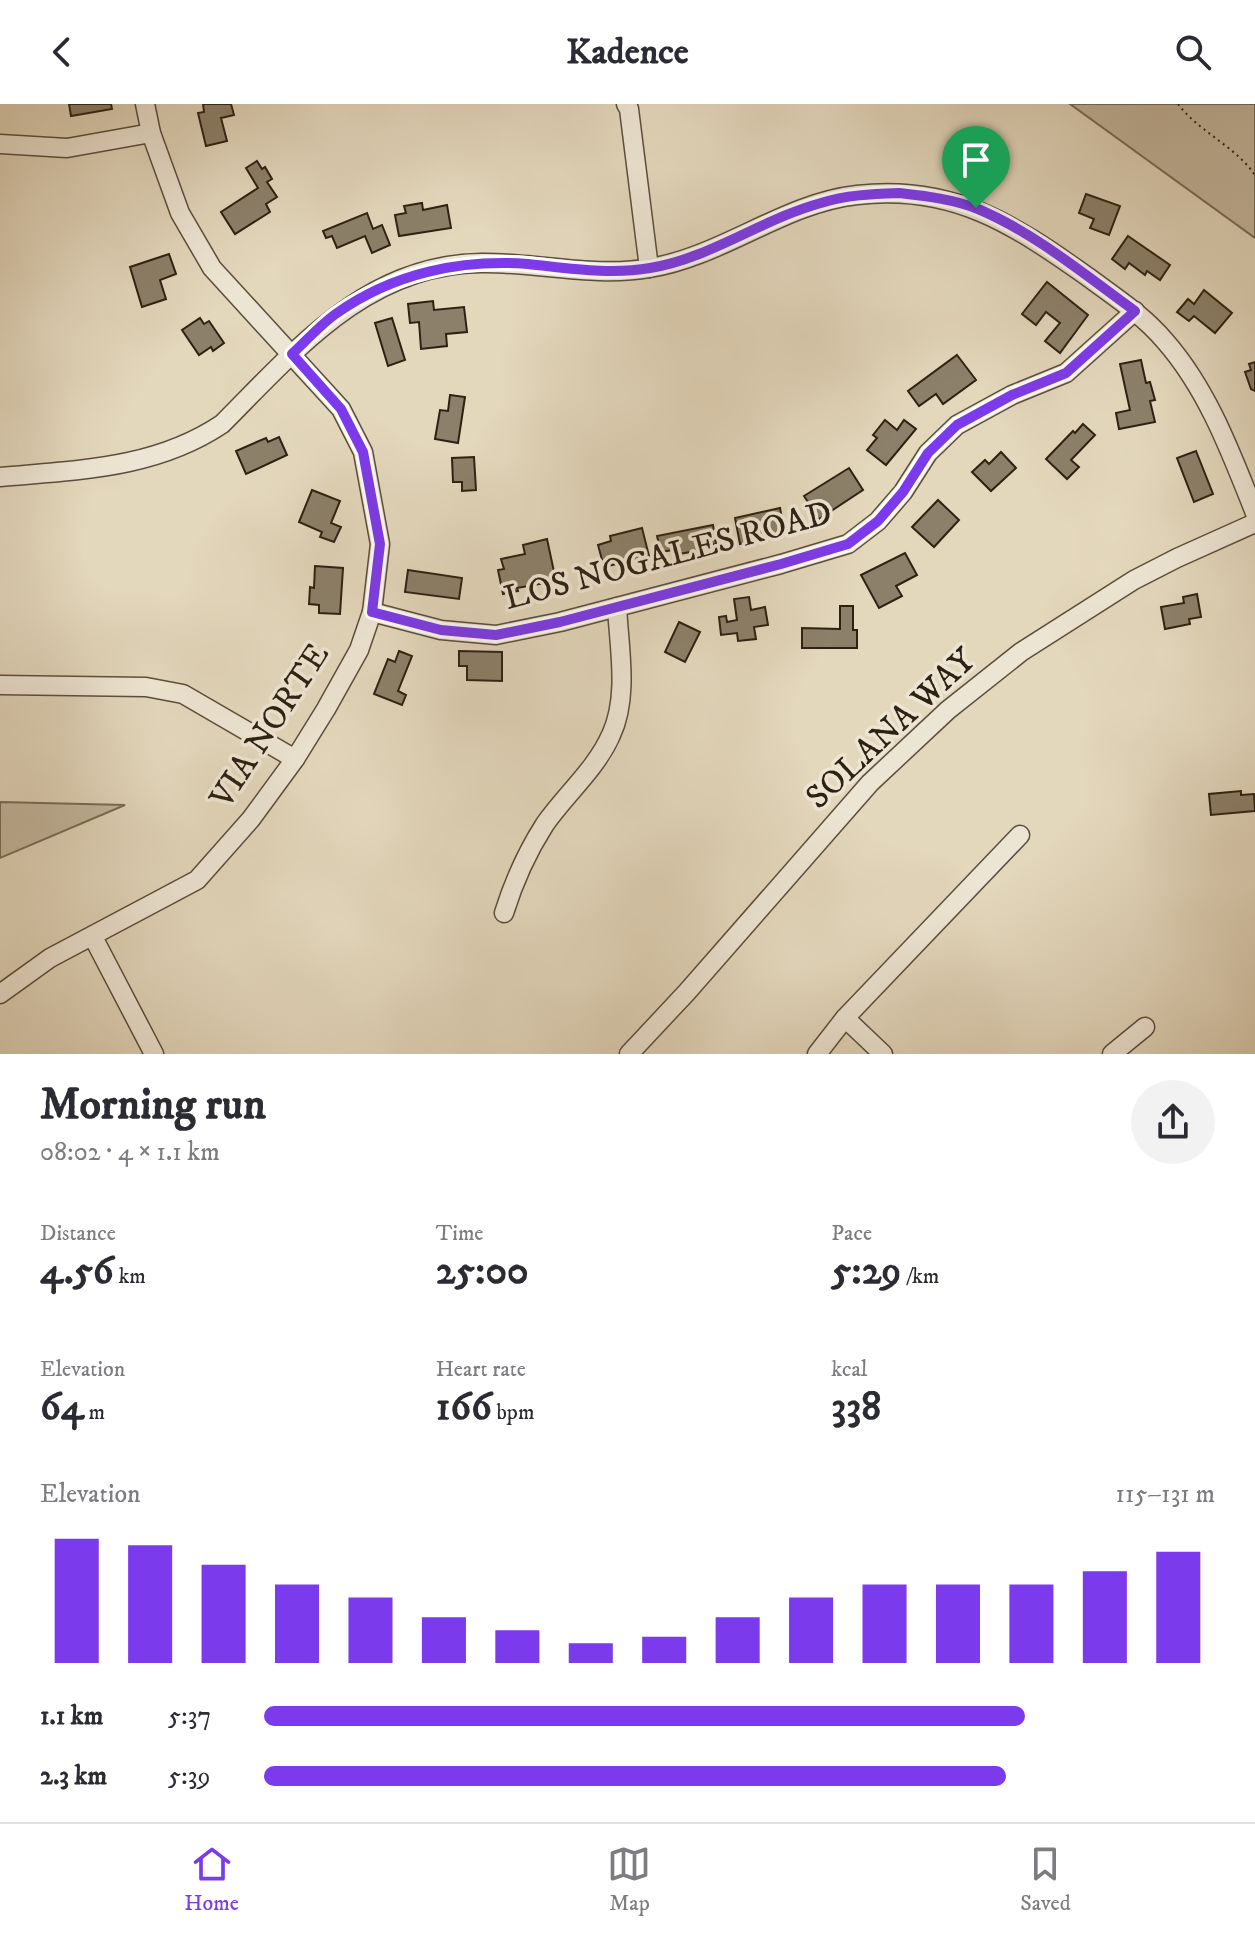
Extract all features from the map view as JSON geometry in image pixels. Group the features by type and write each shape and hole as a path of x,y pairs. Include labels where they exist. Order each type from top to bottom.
{"street":[{"name":"VIA NORTE","path":"0,994 50,958 197,880 251,819 295,759 359,650 372,612 380,544 363,452 341,409 212,268 180,213 151,133 145,104"},
{"path":"626,104 649,268"},
{"path":"0,144 67,148 151,133"},
{"path":"0,477 111,467 171,451 202,438 222,424 336,313 378,288 447,266 478,262 599,271 649,268 712,248 820,203 856,195 899,193 935,197 976,208 1016,227 1135,311 1165,341 1200,388 1219,424 1255,513"},
{"name":"LOS NOGALES ROAD","path":"372,612 441,630 496,635 560,622 848,544 878,521 903,492 928,453 957,425 1012,395 1066,373 1135,311"},
{"name":"SOLANA WAY","path":"629,1054 870,783 948,710 1021,652 1134,580 1255,523"},
{"path":"504,913 517,872 545,824 598,758 612,734 619,704 621,673 617,607"},
{"path":"0,685 146,687 183,694 295,759"},
{"path":"817,1054 845,1018 1020,835"},
{"path":"93,937 154,1054"},
{"path":"845,1018 883,1054"},
{"path":"1112,1054 1145,1027"}],"path":[{"path":"1178,104 1190,120 1248,165 1255,175"}],"shaded area":[{"path":"1070,104 1255,104 1255,238"},
{"path":"0,802 125,805 0,858"}],"building":[{"path":"69,104 111,104 112,109 71,116"},
{"path":"203,104 231,104 234,115 221,118 227,141 206,146 198,113 204,112"},
{"path":"257,161 272,179 267,182 277,197 266,204 270,212 235,234 221,212 258,188 246,168"},
{"path":"1086,194 1120,206 1109,235 1090,228 1094,219 1079,213"},
{"path":"422,203 423,210 447,205 451,228 399,236 395,215 406,213 404,206"},
{"path":"367,213 373,229 382,225 390,245 372,253 365,236 337,248 332,236 326,238 323,231"},
{"path":"1128,236 1170,265 1160,280 1147,271 1145,275 1129,263 1125,269 1112,259"},
{"path":"169,254 176,274 160,280 166,299 142,307 130,267"},
{"path":"1047,282 1088,315 1060,353 1045,341 1060,323 1046,312 1036,325 1022,314"},
{"path":"1204,290 1232,313 1215,333 1194,316 1189,321 1177,312 1188,299 1194,304"},
{"path":"433,301 434,310 464,307 467,332 446,334 447,346 421,349 419,322 410,323 408,304"},
{"path":"200,318 204,324 209,321 224,343 213,351 211,347 199,355 182,330"},
{"path":"392,318 405,360 388,366 375,323"},
{"path":"957,355 976,380 943,404 936,394 919,406 908,391"},
{"path":"1141,360 1146,383 1150,382 1155,400 1150,401 1155,422 1119,429 1116,413 1130,410 1120,364"},
{"path":"1255,362 1255,391 1251,389 1245,372 1251,370 1249,364"},
{"path":"450,395 465,397 458,443 435,439 440,410 448,411"},
{"path":"885,420 897,430 904,420 916,429 886,465 867,450 877,438 873,435"},
{"path":"1083,424 1095,435 1071,460 1079,467 1067,479 1046,459"},
{"path":"279,437 287,455 246,474 236,451 266,438 268,442"},
{"path":"1196,451 1213,494 1194,502 1177,458"},
{"path":"1001,452 1016,468 991,491 972,472 985,460 989,464"},
{"path":"474,457 476,490 462,491 462,482 453,482 452,458"},
{"path":"849,468 863,490 819,519 804,496"},
{"path":"312,490 340,501 331,523 341,527 334,542 320,537 322,532 299,522"},
{"path":"938,500 959,520 934,547 912,527"},
{"path":"780,508 785,534 740,544 735,518"},
{"path":"713,525 716,544 706,545 707,549 679,554 678,549 661,552 657,536"},
{"path":"642,528 649,556 604,567 598,545 611,541 610,536"},
{"path":"547,539 556,581 517,588 518,591 503,594 498,570 504,569 501,559 525,554 523,545"},
{"path":"905,553 917,575 896,586 902,596 879,608 861,575"},
{"path":"315,566 343,568 340,614 319,613 319,605 309,604 310,587 314,588"},
{"path":"408,570 462,578 459,599 405,592"},
{"path":"1197,594 1201,617 1189,619 1190,624 1165,629 1161,607 1184,603 1183,597"},
{"path":"749,597 751,610 765,607 768,625 754,627 756,639 738,641 737,633 721,635 719,617 726,616 727,622 737,620 734,599"},
{"path":"840,606 853,606 857,648 802,648 802,628 840,629"},
{"path":"679,622 700,632 685,662 665,652"},
{"path":"399,651 412,656 398,691 406,695 402,705 374,694 388,659 395,662"},
{"path":"459,651 502,652 502,681 467,680 467,666 459,666"},
{"path":"1241,791 1241,795 1254,794 1255,811 1211,815 1209,794"}],"route":[{"path":"899,193 935,197 976,208 1016,227 1135,311 1066,373 1012,395 957,425 928,453 903,492 878,521 848,544 560,622 496,635 441,630 372,612 380,544 363,452 341,409 292,354 336,313 378,288 447,266 478,262 599,271 649,268 681,260 820,203 856,195 899,193"}]}
